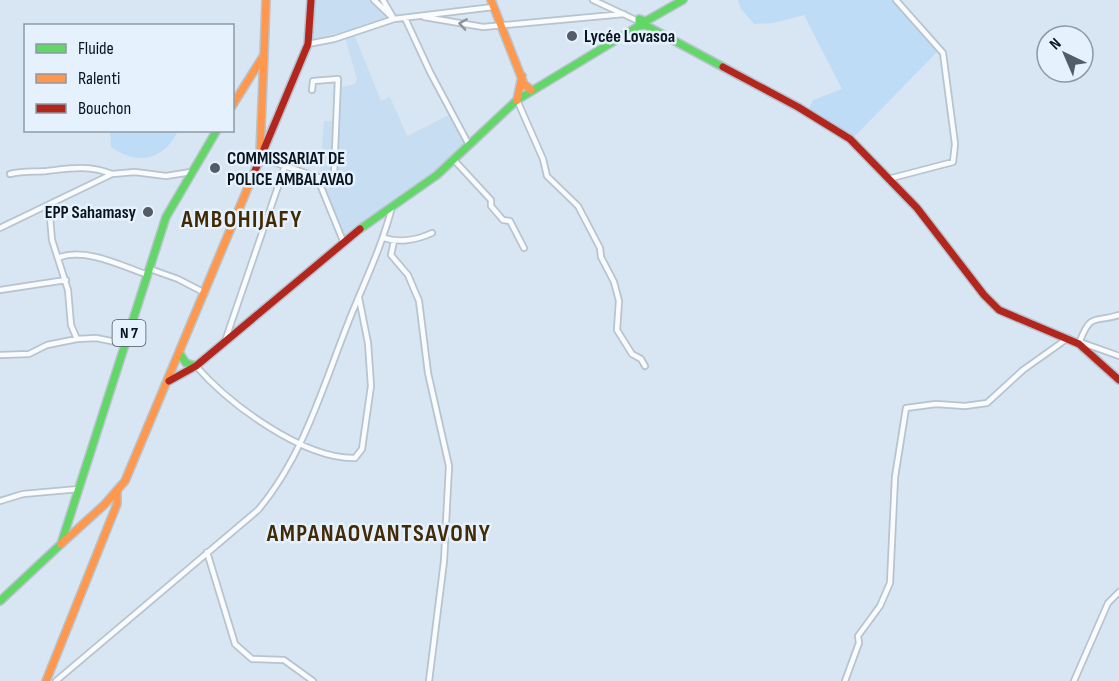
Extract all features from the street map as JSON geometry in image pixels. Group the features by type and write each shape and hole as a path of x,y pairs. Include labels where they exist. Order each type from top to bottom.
{"street":[{"path":"260,158 266,0"},
{"path":"61,544 79,530 125,481 309,44 311,0"},
{"path":"374,0 394,19"},
{"path":"383,0 394,19"},
{"path":"593,0 642,23 850,139 917,208 984,295 999,310 1119,356"},
{"path":"169,381 196,366 343,241 437,175 517,99 683,0"},
{"path":"888,179 953,162 955,144 943,53 896,0"},
{"path":"309,44 334,39 394,19 424,17 492,3 503,25 524,84 531,90"},
{"path":"424,17 483,27 624,14"},
{"path":"405,18 430,72 469,145"},
{"path":"234,103 264,55"},
{"path":"522,75 517,99 543,159 547,176 578,206 600,248 601,257 614,282 619,301 617,330 632,354 641,359 645,366"},
{"path":"252,77 263,85"},
{"path":"260,158 328,180 334,175 338,80 313,81 312,90"},
{"name":"N 7","path":"0,601 61,544 166,217 216,132"},
{"path":"454,160 491,200 491,206 503,220 510,221 524,248"},
{"path":"10,174 26,170 46,171 84,166 112,174 135,172 166,176 191,172"},
{"path":"225,341 285,166"},
{"path":"0,228 112,174"},
{"path":"317,177 343,241"},
{"path":"49,206 52,240 60,257 66,280 71,325 77,339"},
{"path":"56,681 258,510 268,498 299,444 329,379 384,238 393,206"},
{"path":"384,238 394,241 421,238 432,233"},
{"path":"394,241 391,255 408,275 419,301 428,374 449,465 444,561 429,681"},
{"path":"60,257 68,254 102,259 178,279 206,293"},
{"path":"0,290 66,280"},
{"path":"180,354 186,363 196,366 243,408 299,444 344,458 355,458 362,449 371,386 368,343 359,298"},
{"path":"1079,342 1087,324 1094,318 1119,315"},
{"path":"0,355 29,354 47,345 77,339 96,338 126,344"},
{"path":"845,681 859,643 858,636 880,606 890,583 895,477 906,408 936,404 965,406 987,403 1023,370 1068,338"},
{"path":"1079,342 1119,380"},
{"path":"0,501 23,494 79,489"},
{"path":"46,681 117,504 117,492"},
{"path":"68,524 79,530"},
{"path":"207,552 235,644 252,659 284,660 313,681"},
{"path":"1074,681 1108,603 1119,592"}],"shaded area":[{"path":"309,0 371,0 391,20 306,41"},
{"path":"738,0 893,0 937,52 855,136 808,111 813,100 842,89 804,15 773,23 754,24 741,9"},
{"path":"354,34 381,101 390,97 407,136 449,115 467,145 437,173 342,238 321,185 320,175 324,121 338,122 338,88 355,84 357,79 345,37"},
{"path":"110,132 177,132 165,148 149,157 131,157 111,147"}],"traffic: fast":[{"path":"639,26 639,19 646,21 683,0"},
{"path":"360,229 437,175 517,100 639,26 645,25 723,67"},
{"path":"0,601 61,544 166,217 216,132"},
{"path":"180,354 186,363 196,366"}],"traffic: slow":[{"path":"234,103 264,55 266,0"},
{"path":"491,0 524,84 531,90"},
{"path":"260,152 264,55"},
{"path":"517,100 522,76"},
{"path":"61,544 104,505 125,481 254,173"},
{"path":"46,681 117,504 117,492"}],"traffic: jam":[{"path":"254,173 308,44 311,0"},
{"path":"723,67 798,107 850,139 917,208 984,295 999,310 1079,344 1119,380"},
{"path":"169,381 196,366 360,229"}],"place":[{"name":"Lycée Lovasoa","path":"572,36"},
{"name":"COMMISSARIAT DE POLICE AMBALAVAO","path":"215,168"},
{"name":"EPP Sahamasy","path":"148,212"}],"district":[{"name":"AMBOHIJAFY","path":"242,219"},
{"name":"AMPANAOVANTSAVONY","path":"379,533"}]}
